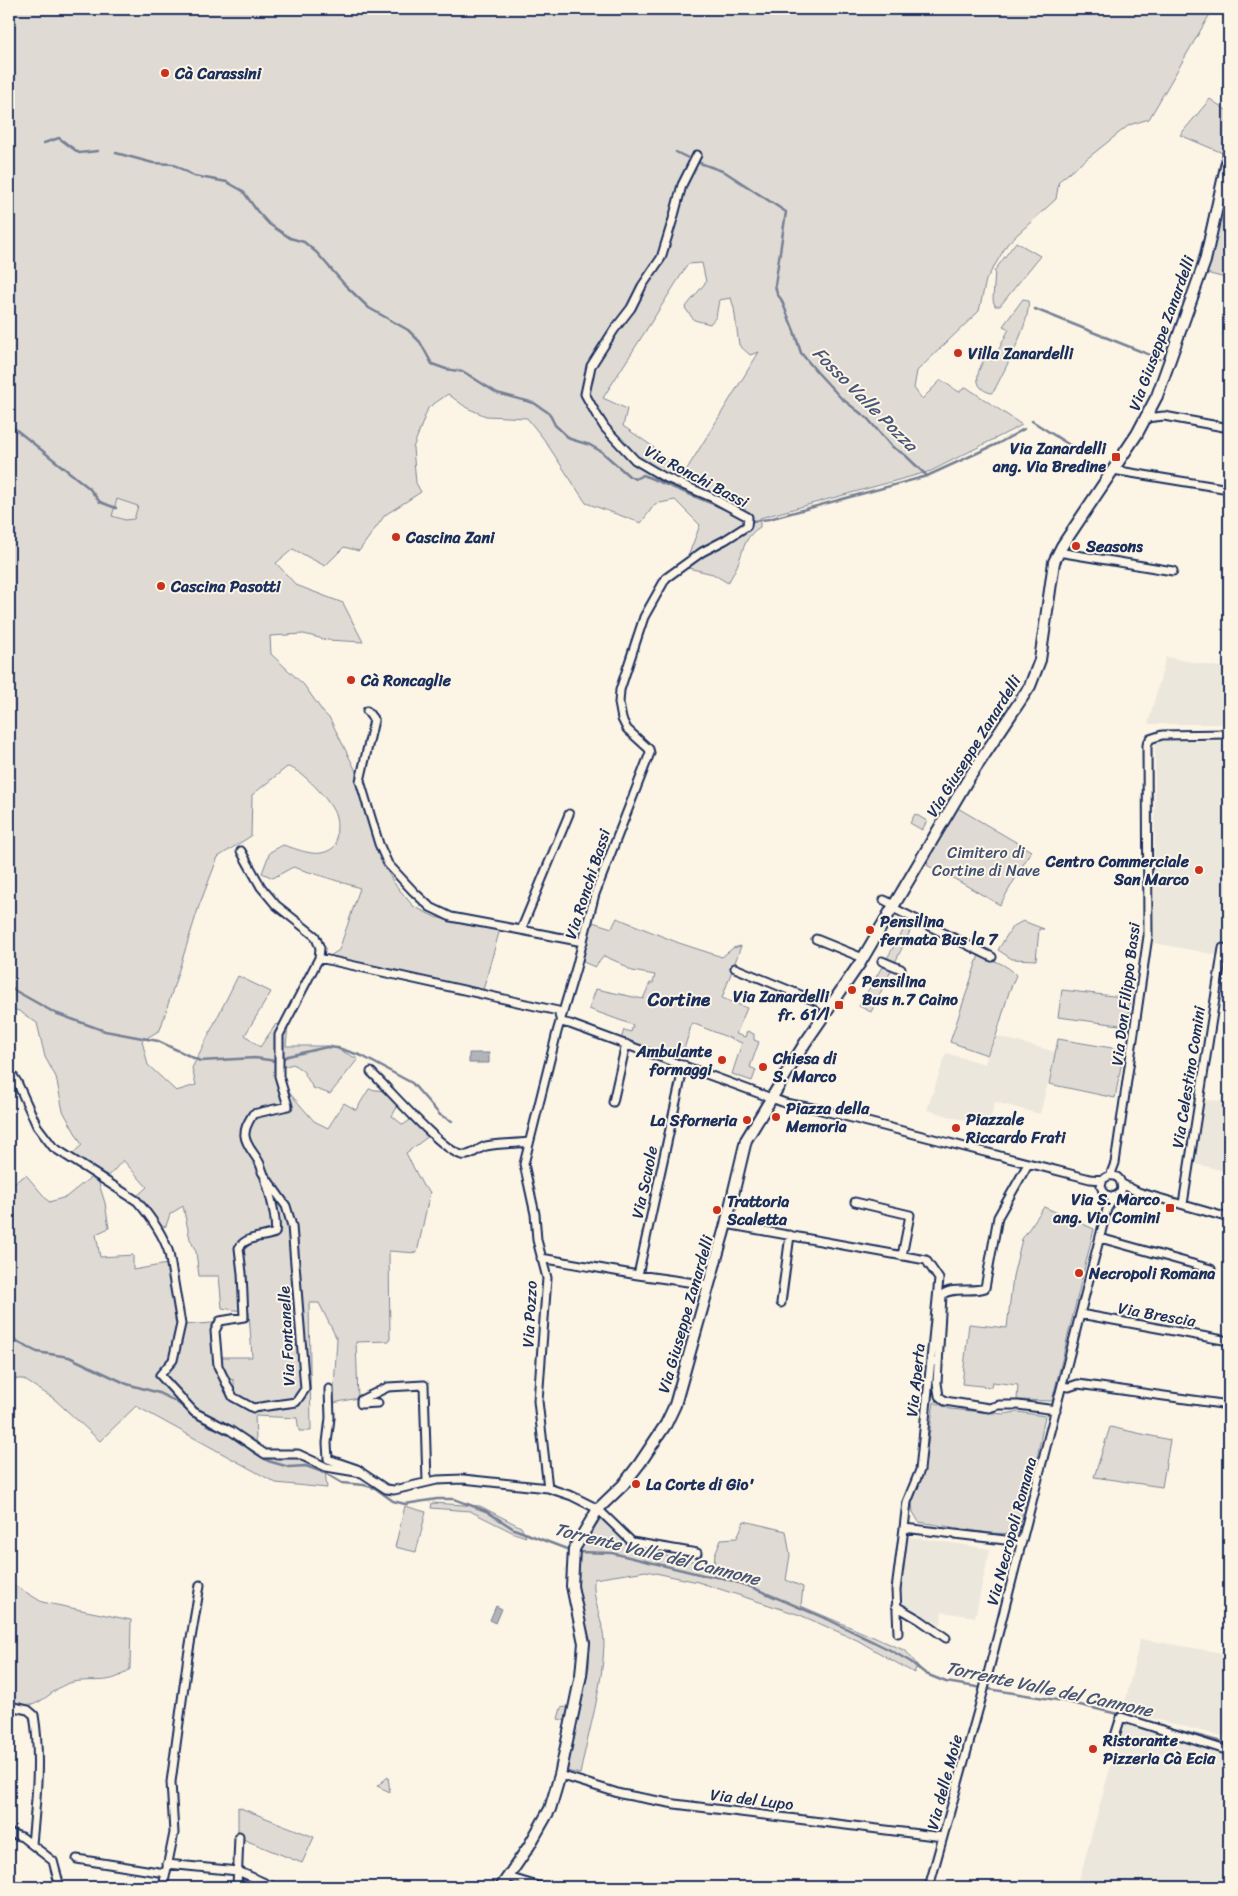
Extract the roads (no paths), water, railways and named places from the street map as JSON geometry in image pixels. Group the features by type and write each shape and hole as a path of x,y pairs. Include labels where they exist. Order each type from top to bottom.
{"street":[{"name":"Via Giuseppe Zanardelli","path":"501,1887 550,1809 560,1775 581,1676 584,1643 572,1586 572,1557 575,1545 598,1508 622,1485 666,1424 682,1382 710,1285 746,1140 771,1098 863,958 967,781 1030,686 1040,660 1052,572 1058,552 1113,470 1153,404 1205,261 1229,154"},
{"name":"Via Ronchi Bassi","path":"561,1022 595,894 650,752 627,729 622,719 619,703 620,690 644,617 666,578 702,552 748,526 748,516 711,497 662,476 635,460 606,428 585,394 591,366 614,330 631,308 642,286 661,258 674,220 682,185 697,155"},
{"path":"1153,404 1164,416"},
{"path":"1146,418 1164,416 1229,428"},
{"path":"1113,470 1229,489"},
{"path":"1058,552 1173,571"},
{"path":"367,711 374,720 360,781 379,844 388,864 413,892 430,907 451,917 583,942"},
{"name":"Via Don Filippo Bassi","path":"1118,1178 1115,1163 1148,936 1147,745 1150,739 1162,735 1229,734"},
{"path":"521,930 569,814"},
{"path":"241,851 261,887 276,905 315,936 320,948 319,958 558,1011 561,1022 771,1098 1090,1179 1105,1180 1118,1178 1121,1188"},
{"path":"884,900 992,957"},
{"path":"816,939 863,958"},
{"name":"Via Celestino Comini","path":"1183,1204 1222,952"},
{"name":"Via Fontanelle","path":"262,1172 286,1206 292,1226 305,1389 296,1402 252,1408 233,1397 218,1366 215,1331 220,1322 244,1317 239,1248 248,1240 264,1238 275,1233 277,1224 262,1172 260,1164 245,1138 245,1127 253,1114 288,1106 279,1076 278,1035 319,958"},
{"path":"882,961 901,969"},
{"path":"736,968 818,1002 829,1010"},
{"name":"Via Pozzo","path":"548,1488 538,1402 547,1278 536,1240 535,1214 524,1164 528,1142 561,1022"},
{"path":"613,1102 626,1044"},
{"name":"Via Scuole","path":"638,1275 684,1065"},
{"path":"9,1070 17,1082 37,1126 53,1147 137,1202 145,1210 166,1242 181,1324 173,1360 160,1374 161,1378 194,1412 231,1431 265,1454 298,1454 326,1467 362,1473"},
{"path":"371,1072 428,1131 453,1152 463,1156 470,1155 485,1146 528,1142"},
{"name":"Via Don Filippo Bassi","path":"1105,1180 1115,1163"},
{"name":"Via Aperta","path":"1028,1164 998,1217 985,1288 977,1291 948,1290 942,1294 937,1383 939,1396 945,1401 989,1408 999,1405 1018,1405 1056,1410"},
{"name":"Via Necropoli Romana","path":"1105,1180 1104,1194 1107,1209"},
{"path":"1121,1188 1229,1218"},
{"path":"1104,1194 1114,1197 1121,1188"},
{"name":"Via Necropoli Romana","path":"986,1684 1107,1209 1114,1197"},
{"path":"854,1202 910,1215 902,1256"},
{"name":"Via Aperta","path":"726,1224 926,1260 938,1279 920,1470 907,1502 904,1528 896,1606 898,1633"},
{"path":"781,1303 790,1235"},
{"path":"1100,1238 1211,1269"},
{"path":"541,1258 710,1285"},
{"name":"Via Brescia","path":"1080,1314 1229,1341"},
{"path":"1065,1375 1073,1377 1078,1384"},
{"path":"1062,1386 1069,1387 1078,1384 1229,1404"},
{"path":"378,1403 361,1404 361,1400 388,1387 424,1385 427,1482"},
{"path":"329,1389 328,1459 357,1469 386,1489 394,1490 427,1482 463,1479 548,1488 598,1508 632,1542 697,1553"},
{"path":"904,1528 1022,1542"},
{"path":"163,1887 174,1833 171,1782 188,1656 200,1585"},
{"path":"896,1606 946,1638"},
{"name":"Via delle Moie","path":"929,1887 986,1684"},
{"path":"9,1706 28,1710 34,1715 37,1755 32,1844"},
{"path":"1116,1736 1121,1717 1229,1751"},
{"name":"Via del Lupo","path":"560,1775 621,1794 676,1804 943,1837"},
{"path":"9,1833 20,1836 53,1861 60,1887"},
{"path":"237,1887 239,1836"},
{"path":"77,1859 165,1873"},
{"path":"167,1864 238,1871 274,1887"},
{"path":"508,1877 541,1887"}],"waterway":[{"path":"9,136 13,137"},
{"path":"44,143 59,138 79,153 98,151"},
{"name":"Fosso Valle Pozza","path":"676,152 690,159"},
{"path":"116,153 153,163 173,164 194,176 227,182 243,191 269,224 290,238 304,242 317,253 345,285 369,308 408,330 420,342 432,364 464,372 497,393 534,403 549,413 555,425 570,439 590,445 602,452 635,479 643,475 730,511"},
{"name":"Fosso Valle Pozza","path":"697,162 725,172 786,212 775,285 801,353 841,398 868,419 891,446 905,455 927,476 999,443 1024,429"},
{"path":"1035,309 1160,359"},
{"name":"Fosso Valle Pozza","path":"1032,421 1082,453"},
{"path":"9,424 89,488 100,502 116,508"},
{"path":"754,521 769,519 927,476"},
{"path":"9,984 14,990 55,1013 105,1031 158,1041 200,1061 255,1058 276,1061 288,1056 327,1047 338,1048 362,1056 412,1083 440,1115 452,1121"},
{"name":"Torrente Valle del Cannone","path":"9,1338 37,1352 69,1357 127,1384 159,1393 175,1401 205,1423 235,1437 268,1461 289,1467 306,1466 325,1473 342,1483 375,1488 393,1501 405,1504 437,1499 454,1499 486,1511 514,1529 572,1551"},
{"name":"Torrente Valle del Cannone","path":"578,1552 612,1553 723,1578 751,1587 827,1619 890,1650 911,1662 926,1674 946,1682 1063,1701 1122,1715"},
{"name":"Torrente Valle del Cannone","path":"1147,1722 1229,1744"}],"place":[{"name":"Cà Carassini","path":"165,73"},
{"name":"Villa Zanardelli","path":"958,353"},
{"name":"Via Zanardelli ang. Via Bredine","path":"1116,457"},
{"name":"Cascina Zani","path":"396,537"},
{"name":"Seasons","path":"1076,546"},
{"name":"Cascina Pasotti","path":"161,586"},
{"name":"Cà Roncaglie","path":"351,680"},
{"name":"Centro Commerciale San Marco","path":"1199,870"},
{"name":"Pensilina fermata Bus la 7","path":"870,930"},
{"name":"Pensilina Bus n.7 Caino","path":"852,990"},
{"name":"Via Zanardelli fr. 61/l","path":"839,1005"},
{"name":"Ambulante formaggi","path":"722,1060"},
{"name":"Chiesa di S. Marco","path":"763,1067"},
{"name":"Piazza della Memoria","path":"776,1117"},
{"name":"La Sforneria","path":"747,1120"},
{"name":"Piazzale Riccardo Frati","path":"956,1128"},
{"name":"Via S. Marco ang. Via Comini","path":"1170,1208"},
{"name":"Trattoria Scaletta","path":"717,1210"},
{"name":"Necropoli Romana","path":"1079,1273"},
{"name":"La Corte di Gio'","path":"636,1484"},
{"name":"Ristorante Pizzeria Cà Ecia","path":"1093,1749"}],"district":[{"name":"Cortine","path":"679,999"}],"park label":[{"name":"Cimitero di Cortine di Nave","path":"986,861"}]}
